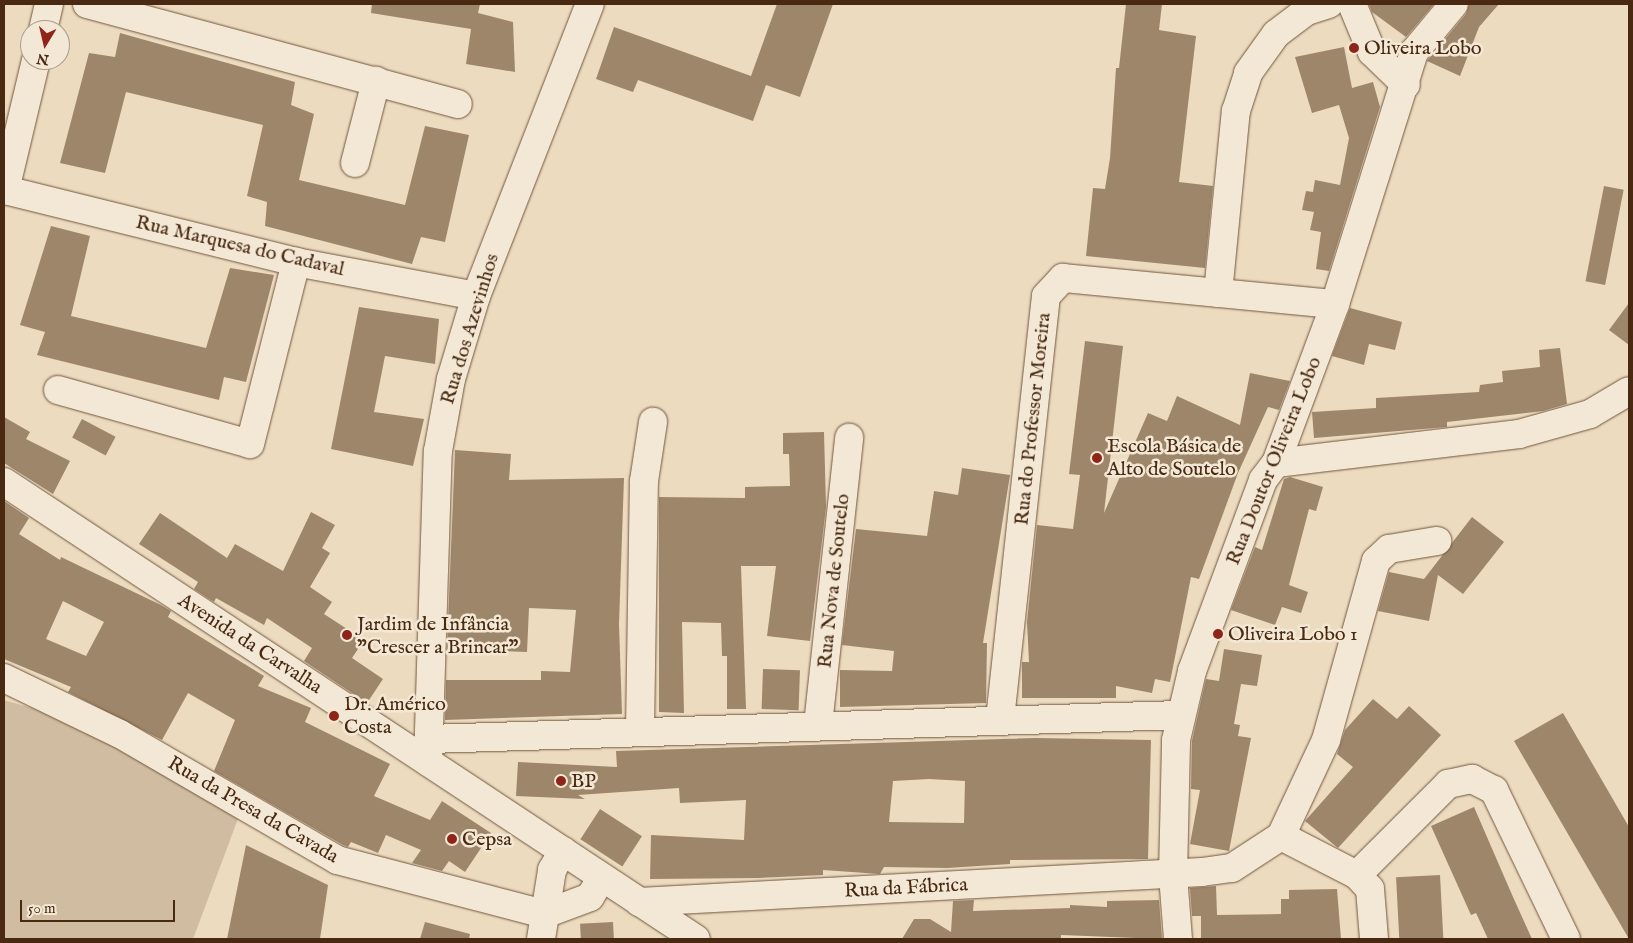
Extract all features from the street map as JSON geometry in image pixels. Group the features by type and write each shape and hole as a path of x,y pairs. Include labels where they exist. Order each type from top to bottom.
{"street":[{"path":"45,20 49,4"},
{"path":"87,4 458,104"},
{"name":"Rua dos Azevinhos","path":"429,750 438,451 451,379 476,296 590,4"},
{"path":"1218,293 1236,111 1248,73 1276,34 1307,11 1329,4"},
{"path":"1352,4 1372,52 1406,85"},
{"name":"Rua Doutor Oliveira Lobo","path":"1178,939 1173,875 1176,740 1180,715 1192,671 1263,480 1276,463 1335,304 1406,85 1414,52 1454,4"},
{"name":"Rua Marquesa do Cadaval","path":"34,70 5,190 296,262 476,296"},
{"path":"355,163 376,81"},
{"path":"58,390 250,444 296,262"},
{"name":"Rua do Professor Moreira","path":"1000,719 1046,296 1062,278 1335,304"},
{"path":"1276,463 1519,434 1590,414 1629,391"},
{"path":"640,730 644,481 653,422"},
{"name":"Rua Nova de Soutelo","path":"818,725 849,438"},
{"name":"Avenida da Carvalha","path":"4,482 429,750 562,851 696,939"},
{"path":"1374,939 1370,889 1356,875 1282,836 1326,740 1376,561 1389,548 1436,541"},
{"name":"Rua da Presa da Cavada","path":"4,678 120,734 337,860 543,927"},
{"path":"429,750 640,730 1180,715"},
{"path":"1356,875 1448,784 1472,780 1494,790 1566,939"},
{"name":"Rua da Fábrica","path":"639,902 1173,875 1232,868 1282,836"},
{"path":"543,927 552,870 562,851"},
{"path":"543,927 590,896 602,877"}],"shaded area":[{"path":"4,700 87,724 242,808 193,939 4,939"}],"building":[{"path":"372,4 480,4 478,13 513,22 515,72 466,64 471,29 371,13"},
{"path":"777,4 833,4 800,97 766,85 753,121 638,80 633,92 596,79 614,27 751,76"},
{"path":"1126,4 1162,4 1159,30 1196,36 1179,182 1213,186 1205,268 1086,256 1093,188 1105,189 1110,158 1116,68 1119,68"},
{"path":"1369,4 1434,4 1406,37 1372,12"},
{"path":"1469,4 1499,4 1479,27 1460,76 1427,61 1466,14"},
{"path":"120,33 295,82 291,105 314,114 299,180 405,205 425,126 469,135 445,242 421,237 412,264 265,226 267,202 247,196 263,125 126,92 105,173 60,163 89,53 115,57"},
{"path":"1344,47 1352,88 1373,82 1380,107 1329,271 1316,269 1321,232 1310,230 1314,212 1302,210 1306,191 1313,192 1315,180 1340,185 1349,138 1339,105 1312,113 1295,57"},
{"path":"1604,186 1624,190 1605,285 1585,281"},
{"path":"51,226 90,236 71,316 206,348 230,268 274,275 246,382 224,377 219,400 37,355 45,332 20,325"},
{"path":"1629,303 1629,345 1609,330"},
{"path":"359,307 439,319 435,364 385,356 374,412 424,419 413,466 331,449"},
{"path":"1350,308 1402,322 1395,350 1369,344 1364,365 1332,356"},
{"path":"1085,341 1123,346 1104,513 1148,413 1167,421 1177,396 1240,425 1250,373 1290,381 1279,410 1268,407 1238,473 1199,579 1191,577 1170,682 1155,679 1152,693 1116,686 1116,698 1022,698 1022,662 1029,662 1027,622 1037,525 1073,529 1080,475 1069,474"},
{"path":"1560,348 1567,404 1543,411 1447,422 1447,427 1314,438 1312,412 1376,408 1376,398 1479,392 1480,385 1503,382 1502,371 1540,367 1539,350"},
{"path":"4,417 30,432 26,439 70,461 53,494 4,463"},
{"path":"82,419 116,437 106,455 72,438"},
{"path":"824,432 826,507 810,641 767,636 776,566 741,566 746,709 727,709 727,656 722,656 721,623 682,622 684,713 659,712 659,497 745,498 745,487 790,486 789,454 783,454 783,433"},
{"path":"455,450 511,454 509,480 624,478 619,624 622,714 445,720 446,680 541,680 541,671 570,672 576,610 529,608 527,652 447,649"},
{"path":"962,468 1010,475 983,643 987,643 986,703 840,707 840,670 892,671 894,651 842,645 856,529 927,536 934,491 958,495"},
{"path":"1290,477 1323,487 1316,511 1309,509 1289,585 1308,592 1301,613 1282,607 1275,625 1231,610 1255,547 1262,550 1284,479"},
{"path":"4,501 29,518 19,534 60,560 61,557 171,611 168,617 264,676 258,686 311,708 305,722 390,764 374,796 430,820 442,801 491,833 465,872 449,861 442,871 412,863 421,850 386,835 378,853 351,842 348,847 214,771 235,720 188,693 162,740 68,692 71,687 4,659","holes":["63,601 104,622 86,656 46,639"]},
{"path":"311,512 335,525 322,548 330,553 310,587 332,602 324,614 364,640 352,658 383,679 367,703 304,661 312,648 267,618 264,625 216,598 214,602 194,589 198,582 139,544 160,513 227,558 235,544 283,571"},
{"path":"1472,517 1504,542 1463,594 1438,575 1429,621 1378,611 1389,572 1424,579"},
{"path":"1224,649 1262,655 1257,686 1241,684 1234,724 1240,725 1238,736 1251,738 1229,851 1190,844 1200,790 1191,789 1192,741 1206,679 1219,681"},
{"path":"763,669 800,670 799,710 762,709"},
{"path":"1373,699 1397,719 1409,706 1441,735 1338,848 1305,821 1353,767 1337,754 1345,730"},
{"path":"1563,713 1629,827 1629,939 1514,741"},
{"path":"1036,738 1151,740 1148,859 1010,860 1010,864 947,868 884,867 880,874 823,870 823,875 759,878 650,879 651,835 744,840 746,800 680,803 679,788 578,795 585,799 516,796 518,762 617,767 616,751","holes":["929,779 965,781 964,823 889,822 893,781"]},
{"path":"1474,807 1532,939 1488,939 1476,913 1471,915 1431,826"},
{"path":"600,809 642,836 622,866 580,839"},
{"path":"246,845 328,885 320,939 227,939"},
{"path":"1440,875 1443,939 1399,939 1396,877"},
{"path":"1216,886 1217,915 1281,914 1281,899 1289,899 1289,890 1337,889 1341,939 1201,939 1201,916 1192,916 1190,888"},
{"path":"974,900 973,911 1070,908 1070,905 1107,907 1107,901 1159,900 1162,939 1061,935 1061,939 902,939 914,919 930,919 951,932 953,901"},
{"path":"425,922 470,934 469,939 420,939"},
{"path":"613,922 614,939 581,939 580,924"}],"place":[{"name":"Oliveira Lobo","path":"1354,48"},
{"name":"Escola Básica de Alto de Soutelo","path":"1097,458"},
{"name":"Oliveira Lobo 1","path":"1218,634"},
{"name":"Jardim de Infância \"Crescer a Brincar\"","path":"347,635"},
{"name":"Dr. Américo Costa","path":"334,716"},
{"name":"BP","path":"561,781"},
{"name":"Cepsa","path":"452,839"}]}
